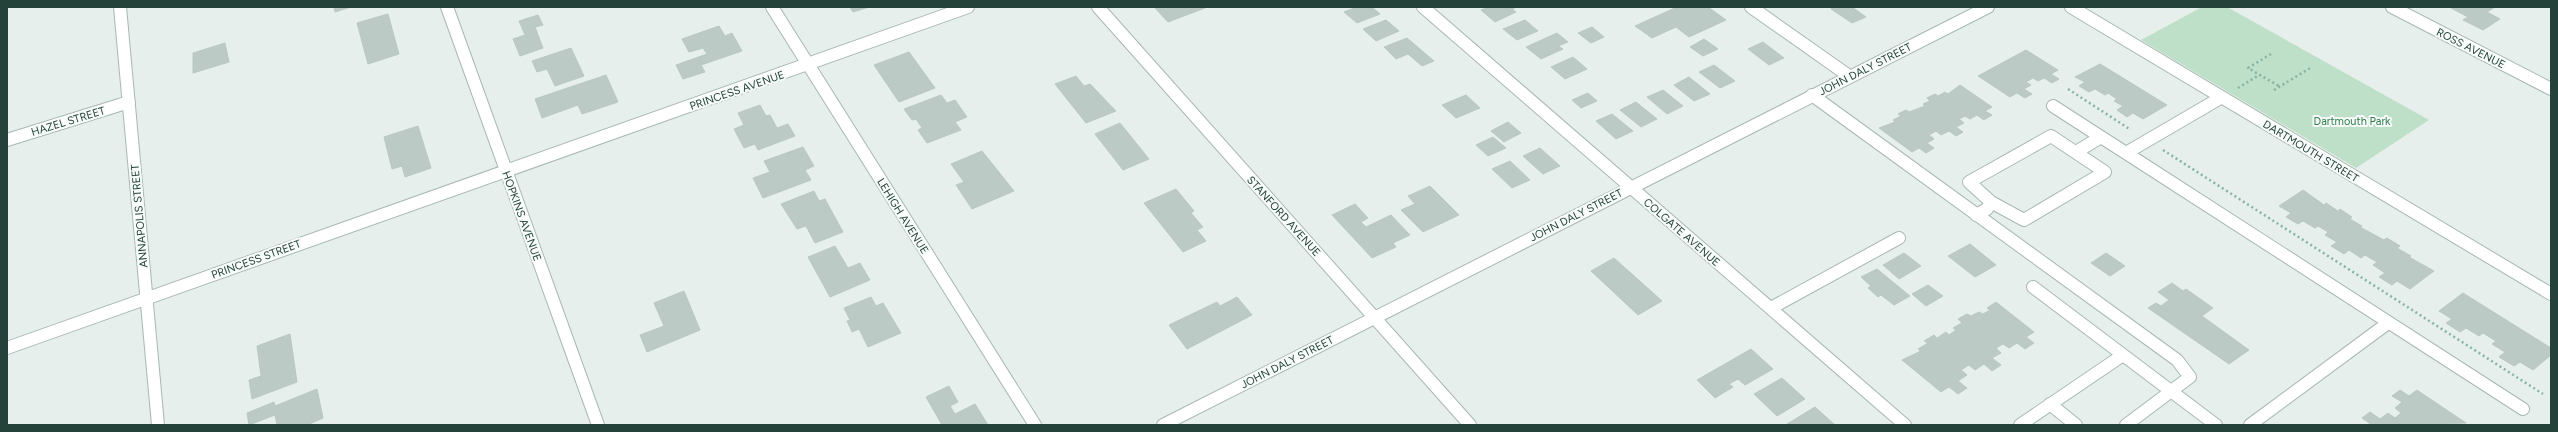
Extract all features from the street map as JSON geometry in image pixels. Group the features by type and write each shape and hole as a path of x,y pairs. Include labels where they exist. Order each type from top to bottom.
{"street":[{"name":"ANNAPOLIS STREET","path":"120,7 158,425"},
{"name":"HOPKINS AVENUE","path":"447,7 598,425"},
{"name":"LEHIGH AVENUE","path":"772,7 1034,425"},
{"name":"PRINCESS AVENUE","path":"506,171 968,7"},
{"name":"STANFORD AVENUE","path":"1098,7 1470,425"},
{"name":"COLGATE AVENUE","path":"1423,7 1905,425"},
{"path":"1751,7 1849,76"},
{"name":"JOHN DALY STREET","path":"1163,425 1849,76 1988,7"},
{"name":"DARTMOUTH STREET","path":"2071,7 2551,294"},
{"name":"ROSS AVENUE","path":"2392,7 2551,89"},
{"path":"1812,95 2178,360 2190,377 2126,425"},
{"path":"2126,153 2222,97"},
{"name":"HAZEL STREET","path":"7,140 129,102"},
{"path":"2053,106 2523,409"},
{"path":"2051,136 2105,172 2024,220 1990,202 1969,182 2051,136"},
{"path":"2076,152 2100,137"},
{"name":"PRINCESS STREET","path":"7,348 506,171"},
{"path":"1976,215 1988,209 1990,202"},
{"path":"1771,308 1899,238"},
{"path":"2033,287 2216,425"},
{"path":"2250,425 2388,323"},
{"path":"2020,425 2123,355"},
{"path":"2050,404 2076,425"}],"path":[{"path":"2272,54 2248,68 2279,86"},
{"path":"2274,90 2312,67"},
{"path":"2222,97 2260,75"},
{"path":"2068,89 2133,131"},
{"path":"2157,147 2543,394"}],"green space":[{"name":"Dartmouth Park","path":"2202,7 2227,7 2429,120 2356,168 2141,40"}],"building":[{"path":"334,7 351,7 335,12"},
{"path":"850,7 869,7 853,12"},
{"path":"1357,7 1372,7 1380,14 1357,23 1344,12"},
{"path":"1489,7 1517,7 1512,9 1516,12 1495,22 1481,10"},
{"path":"1677,7 1708,7 1726,20 1689,37 1676,27 1652,38 1635,26"},
{"path":"1835,7 1852,7 1866,17 1852,23 1831,9"},
{"path":"2495,7 2487,12 2500,19 2483,30 2463,20 2468,17 2451,8"},
{"path":"1155,8 1205,8 1168,22"},
{"path":"388,14 399,54 368,64 357,23"},
{"path":"538,15 543,25 535,27 543,48 520,56 513,39 525,35 519,21"},
{"path":"1386,20 1399,31 1376,41 1363,29"},
{"path":"1525,20 1538,31 1517,40 1503,29"},
{"path":"719,26 725,36 732,33 742,51 701,65 705,72 683,79 676,65 707,54 703,48 689,52 682,39"},
{"path":"1592,27 1604,37 1591,43 1578,33"},
{"path":"1557,33 1568,42 1558,46 1563,49 1541,59 1526,47"},
{"path":"1407,38 1434,61 1422,66 1408,54 1396,59 1384,47"},
{"path":"1704,39 1718,49 1703,56 1690,47"},
{"path":"1763,42 1784,58 1769,65 1748,49"},
{"path":"225,43 229,62 193,73 193,53"},
{"path":"571,48 584,76 555,86 547,69 537,72 532,61"},
{"path":"2026,50 2058,70 2051,74 2059,79 2052,83 2044,78 2038,81 2033,78 2026,82 2031,85 2024,89 2032,94 2025,98 2017,93 2010,97 1978,76"},
{"path":"909,52 935,88 899,102 874,65"},
{"path":"1573,57 1587,69 1565,79 1551,67"},
{"path":"2100,64 2167,105 2143,119 2133,113 2127,117 2117,110 2123,106 2114,101 2117,99 2108,93 2105,95 2095,89 2089,92 2079,86 2085,82 2075,77"},
{"path":"1714,65 1735,81 1720,88 1699,72"},
{"path":"606,75 618,102 582,114 578,105 542,118 535,99"},
{"path":"1076,76 1084,86 1090,84 1116,111 1086,123 1055,84"},
{"path":"1689,77 1710,94 1694,101 1674,85"},
{"path":"1960,85 1992,107 1985,111 1992,115 1984,120 1977,115 1970,119 1965,116 1959,119 1964,123 1956,127 1963,132 1956,136 1949,131 1941,135 1936,131 1929,135 1934,139 1927,143 1934,148 1926,153 1919,148 1912,152 1879,128 1895,122 1893,120 1901,116 1898,114 1906,110 1909,112 1925,106 1923,104 1930,101 1927,98 1935,94 1938,96 1945,92 1948,94"},
{"path":"1663,90 1683,106 1667,114 1647,97"},
{"path":"1588,93 1597,101 1581,108 1572,100"},
{"path":"941,95 947,103 955,100 967,117 955,122 961,130 927,143 918,130 922,128 916,119 912,120 904,109"},
{"path":"1466,95 1480,108 1456,118 1442,105"},
{"path":"1636,102 1657,119 1641,127 1620,110"},
{"path":"760,105 766,116 770,115 777,128 788,124 795,136 758,150 755,144 744,148 734,129 744,125 738,113"},
{"path":"1612,114 1633,131 1616,139 1596,121"},
{"path":"1508,122 1521,133 1504,142 1491,131"},
{"path":"1120,123 1149,159 1123,170 1095,134"},
{"path":"418,126 431,168 405,177 402,166 392,169 384,137"},
{"path":"1493,137 1506,148 1488,156 1476,145"},
{"path":"803,147 814,166 805,170 811,180 763,198 753,178 770,172 764,161"},
{"path":"1540,148 1560,166 1543,174 1523,156"},
{"path":"982,151 1014,191 972,209 956,185 964,182 951,164"},
{"path":"1510,161 1530,180 1512,188 1492,169"},
{"path":"1430,186 1459,215 1423,232 1401,210 1415,204 1408,196"},
{"path":"1176,189 1194,211 1191,213 1203,227 1197,230 1206,241 1183,252 1144,203"},
{"path":"2303,190 2324,205 2326,203 2338,211 2340,209 2352,217 2350,219 2362,226 2360,227 2384,240 2387,238 2400,246 2397,248 2411,256 2409,257 2434,271 2410,289 2397,281 2392,285 2379,277 2385,273 2373,265 2377,262 2365,255 2361,258 2349,250 2344,254 2331,246 2337,242 2325,235 2328,232 2318,226 2315,228 2303,221 2298,224 2286,217 2291,213 2279,206"},
{"path":"814,191 819,201 825,199 843,232 815,243 806,226 797,229 781,204"},
{"path":"1355,204 1368,218 1361,222 1366,227 1391,215 1410,235 1393,243 1396,247 1372,258 1332,215"},
{"path":"1970,244 1996,265 1975,277 1948,256"},
{"path":"835,246 848,268 860,263 870,280 830,297 808,257"},
{"path":"1904,253 1921,266 1899,279 1883,265"},
{"path":"2106,253 2125,266 2110,276 2091,263"},
{"path":"1614,258 1662,301 1638,315 1591,271"},
{"path":"1877,269 1910,296 1894,305 1881,295 1878,297 1868,288 1871,286 1861,277"},
{"path":"2172,283 2183,291 2186,289 2213,308 2202,316 2249,350 2229,364 2148,308 2156,303 2161,306 2169,300 2158,292"},
{"path":"1928,285 1943,296 1926,306 1912,294"},
{"path":"684,291 700,330 647,352 640,335 664,326 654,303"},
{"path":"2463,293 2551,348 2551,355 2533,370 2520,362 2514,366 2499,357 2505,352 2492,344 2496,341 2483,333 2479,336 2466,328 2460,332 2446,323 2452,319 2439,311"},
{"path":"871,297 876,306 883,303 901,333 868,347 859,329 852,332 847,321 850,320 844,308"},
{"path":"1237,297 1252,315 1187,349 1169,325 1217,302 1220,306"},
{"path":"1996,302 2034,332 2026,337 2034,343 2025,349 2017,343 2009,348 2003,344 1996,348 2001,353 1992,358 2001,365 1992,371 1984,364 1975,370 1969,365 1961,370 1967,375 1958,381 1967,388 1958,394 1949,387 1941,392 1902,360 1921,351 1918,349 1928,343 1924,341 1934,335 1937,338 1946,332 1949,335 1956,330 1953,328 1962,323 1958,319 1967,314 1971,316 1979,312 1983,314 1990,310 1987,308"},
{"path":"290,334 297,382 252,399 249,380 261,376 257,346"},
{"path":"1751,349 1773,369 1745,385 1738,379 1729,384 1733,387 1715,398 1697,380"},
{"path":"1782,378 1805,399 1777,416 1754,394"},
{"path":"949,386 958,402 950,406 955,414 975,404 988,425 942,425 926,397"},
{"path":"317,389 323,418 307,425 277,425 275,415 249,425 247,413 274,402 275,406"},
{"path":"2400,390 2409,396 2417,390 2466,423 2372,425 2362,418 2370,412 2380,419 2388,413 2395,418 2401,413 2395,408 2402,402 2392,396"},
{"path":"1815,407 1835,425 1787,424"}]}
